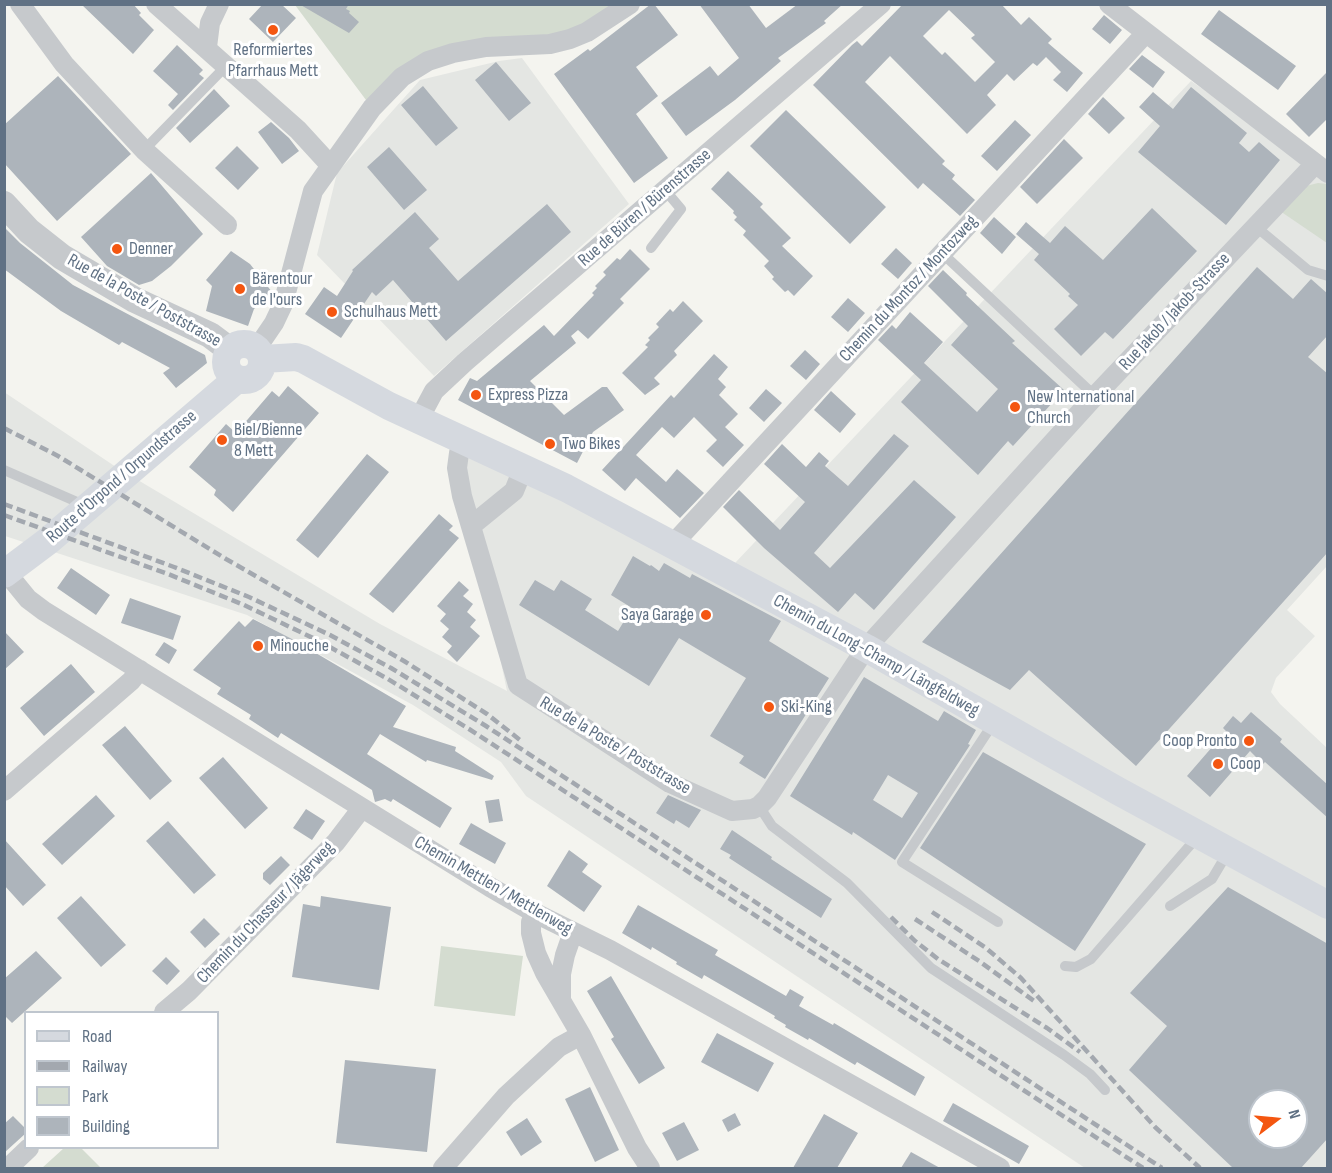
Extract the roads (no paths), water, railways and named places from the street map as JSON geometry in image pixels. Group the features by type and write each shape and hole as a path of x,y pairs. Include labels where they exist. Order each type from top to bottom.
{"main road":[{"name":"Route d'Orpond / Orpundstrasse","path":"5,573 48,541 237,379 243,381 256,377 260,372 250,353"},
{"path":"250,353 303,359 389,406 419,419"},
{"name":"Chemin du Long-Champ / Längfeldweg","path":"419,419 566,489 672,544 866,648 994,722 1228,851 1325,899"}],"street":[{"path":"20,4 64,64 144,150 227,225"},
{"path":"156,4 298,130 331,166"},
{"path":"207,47 210,23 219,4"},
{"path":"250,353 274,323 283,304 313,191 372,108 392,86 409,71 440,56 465,50 550,44 570,39 587,32 630,4"},
{"name":"Rue de Büren / Bürenstrasse","path":"419,419 434,391 450,376 881,4"},
{"path":"1110,4 1145,34 1321,169"},
{"name":"Chemin du Montoz / Montozweg","path":"672,544 1145,34"},
{"name":"Rue Jakob / Jakob-Strasse","path":"866,648 1095,396 1255,226 1321,169"},
{"name":"Rue de la Poste / Poststrasse","path":"4,204 30,231 62,257 135,300 250,353"},
{"name":"Rue de la Poste / Poststrasse","path":"464,439 459,453 458,468 462,496 518,685 678,787 732,811 747,811 759,806"},
{"path":"471,526 514,490 523,469"},
{"name":"Chemin Mettlen / Mettlenweg","path":"5,573 28,599 44,611 535,913 610,950 1000,1168"},
{"path":"759,806 767,798 866,648"},
{"path":"4,791 140,670"},
{"name":"Chemin du Chasseur / Jägerweg","path":"165,1011 189,991 336,842 362,808"},
{"path":"535,913 531,922 531,933 536,953 581,1035 637,1148 650,1168"},
{"path":"561,999 561,974 573,932"},
{"path":"443,1168 506,1096 559,1047 581,1035"},
{"path":"8,1168 28,1149"}],"lane":[{"path":"144,150 227,65"},
{"path":"651,248 681,208 665,190"},
{"path":"1255,226 1308,270 1328,276"},
{"path":"942,253 1095,396"},
{"path":"4,470 69,500 88,506"},
{"path":"994,722 902,862 998,922"},
{"path":"759,806 772,826 847,883 931,968 1064,1055 1105,1089"},
{"path":"1065,966 1076,967 1091,958 1199,835"},
{"path":"1170,906 1212,879 1228,851"}],"railway":[{"path":"4,428 58,456 226,559 404,661 487,714 520,740"},
{"path":"4,504 249,597 330,635 391,668 486,726 1162,1168"},
{"path":"4,515 168,574 244,605 317,640 388,679 469,729 1143,1168"},
{"path":"932,912 986,948 1021,978 1155,1127 1200,1168"},
{"path":"891,917 915,941 938,959 1047,1028 1080,1052"},
{"path":"915,919 1034,1001"}],"place":[{"name":"Reformiertes Pfarrhaus Mett","path":"273,30"},
{"name":"Denner","path":"117,249"},
{"name":"Bärentour de l'ours","path":"240,289"},
{"name":"Schulhaus Mett","path":"332,312"},
{"name":"Express Pizza","path":"476,395"},
{"name":"New International Church","path":"1015,407"},
{"name":"Biel/Bienne 8 Mett","path":"222,440"},
{"name":"Two Bikes","path":"550,444"},
{"name":"Saya Garage","path":"706,615"},
{"name":"Minouche","path":"258,646"},
{"name":"Ski-King","path":"769,707"},
{"name":"Coop Pronto","path":"1249,741"},
{"name":"Coop","path":"1218,764"}]}
